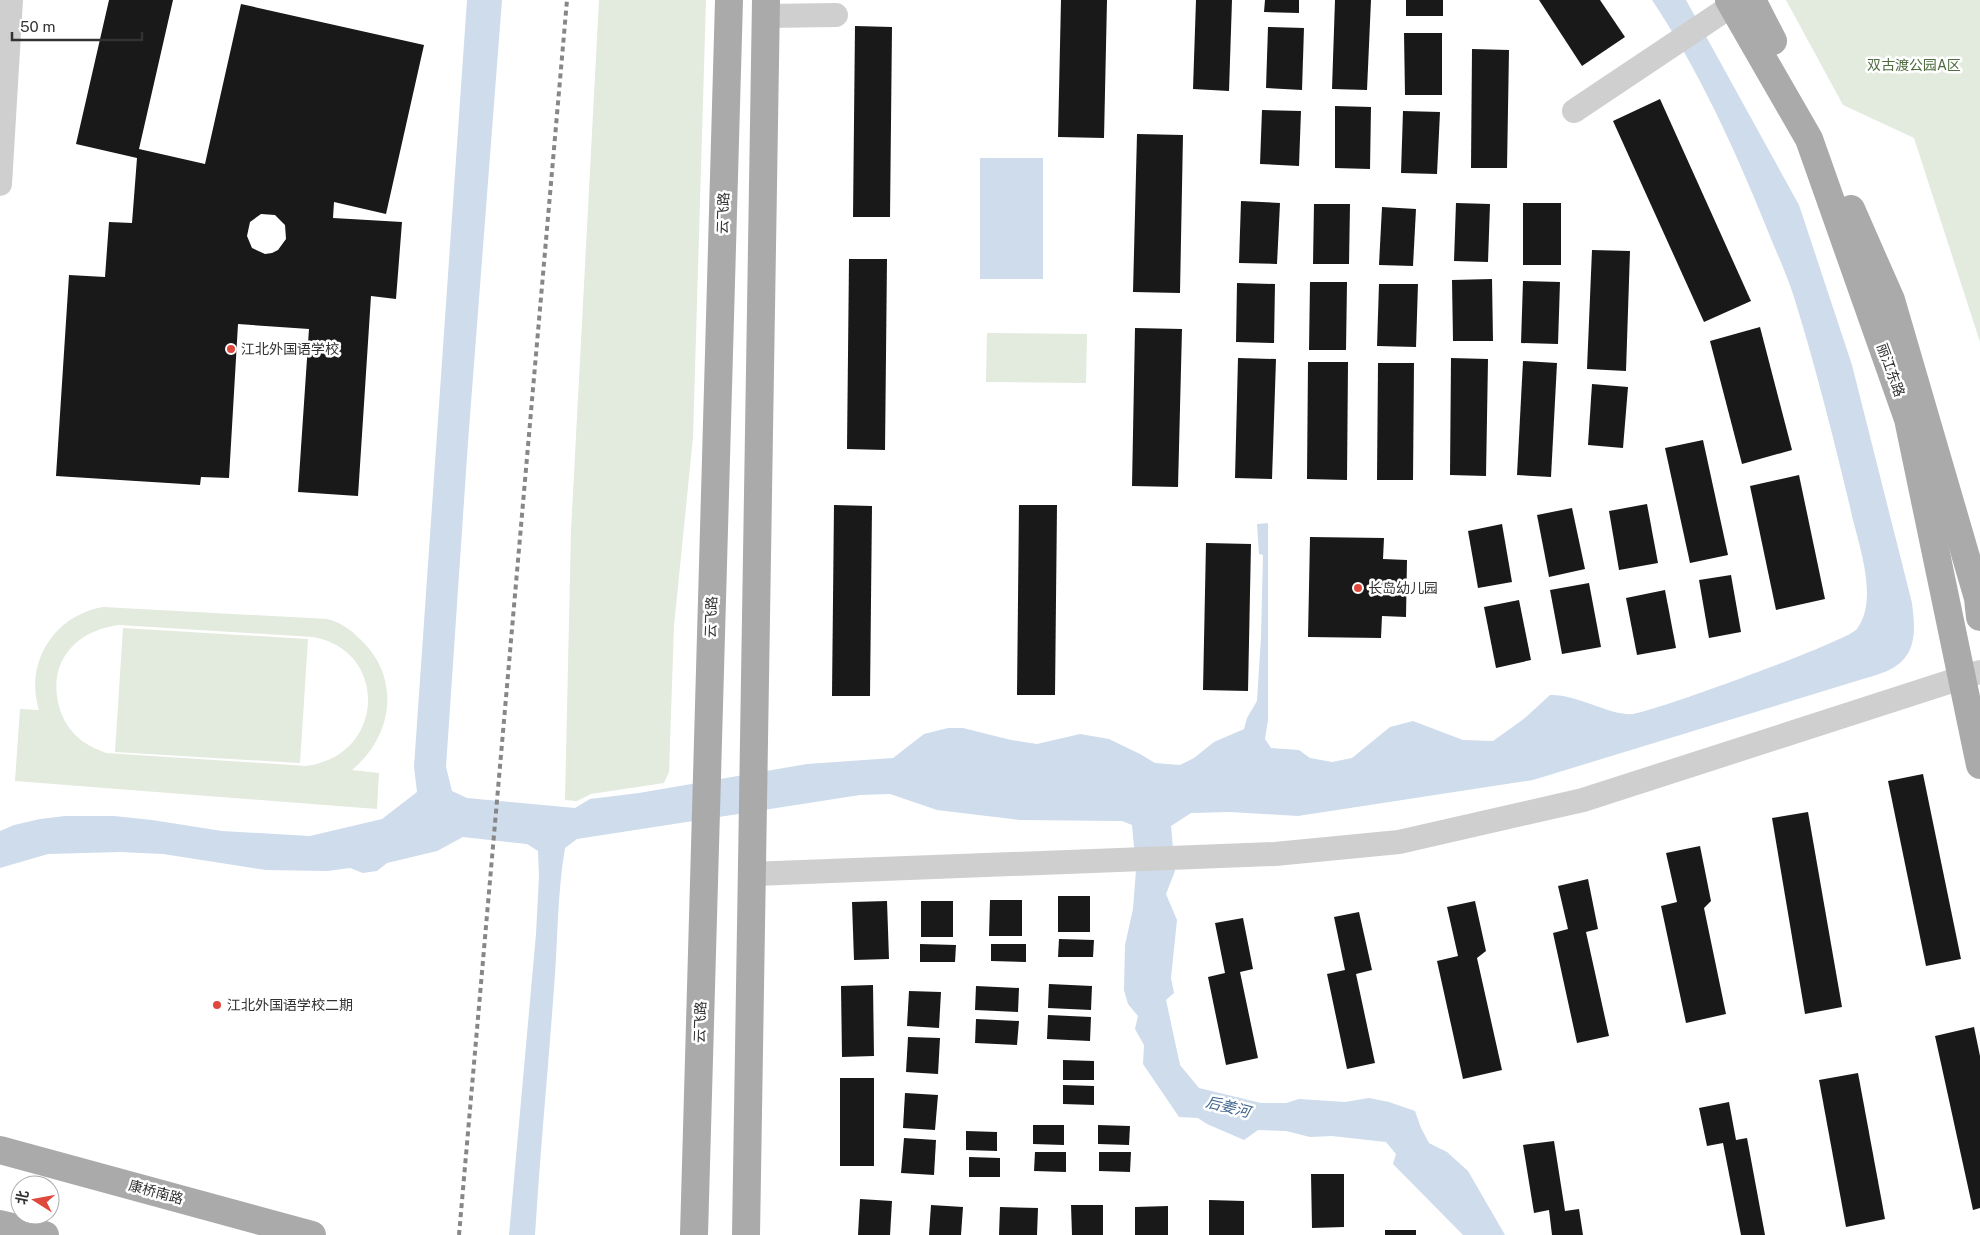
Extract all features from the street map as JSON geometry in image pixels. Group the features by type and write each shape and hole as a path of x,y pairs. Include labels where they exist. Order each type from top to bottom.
{"main road":[{"name":"云飞路","path":"694,1235 729,0"},
{"name":"丽江东路","path":"1737,2 1804,100 1891,300 1978,598 1980,617"},
{"name":"丽江东路","path":"1737,2 1809,139 1908,419 1971,674 1980,765"},
{"path":"746,1235 766,8"},
{"name":"康桥南路","path":"0,1150 312,1235"},
{"path":"0,1224 45,1235"}],"street":[{"path":"0,184 11,0"},
{"path":"1574,111 1737,2"},
{"path":"766,8 836,15"},
{"path":"752,862 1089,861 1275,854 1399,842 1583,800 1971,674"}],"green space":[{"path":"599,0 706,0 693,437 674,626 669,772 664,783 591,794 577,801 565,800 571,531"},
{"name":"双古渡公园A区","path":"1786,0 1980,0 1980,342 1914,138 1843,105"},
{"path":"987,333 1087,334 1086,383 986,382"},
{"path":"103,607 327,619 345,626 373,654 382,671 387,688 387,706 384,723 377,740 366,756 352,770 379,773 377,809 15,781 20,709 39,710 35,692 40,658 47,644 58,630 86,612","holes":["119,625 313,637 338,646 355,661 365,681 368,703 363,724 352,743 332,758 306,766 106,753 88,745 77,737 66,723 59,708 56,687 58,673 63,660 79,640 104,628"]},
{"path":"123,628 308,639 300,763 115,752"}],"water":[{"name":"后姜河","path":"467,0 502,0 468,442 446,767 452,791 467,798 575,808 590,799 639,793 807,764 893,758 924,734 948,728 963,728 1011,740 1037,744 1080,734 1109,739 1155,763 1180,765 1194,758 1214,742 1244,729 1247,718 1257,701 1263,555 1259,554 1257,524 1268,523 1268,720 1265,739 1271,748 1299,750 1310,758 1332,762 1352,758 1390,727 1413,721 1463,740 1493,741 1525,718 1550,695 1571,698 1624,714 1649,710 1750,675 1821,647 1857,629 1864,616 1867,602 1865,569 1823,400 1793,294 1728,137 1685,53 1652,0 1686,0 1799,205 1852,365 1912,603 1914,631 1911,647 1907,655 1893,668 1878,674 1533,780 1298,816 1230,812 1191,813 1171,826 1175,871 1166,894 1177,920 1171,978 1174,993 1166,1000 1180,1065 1199,1088 1261,1103 1286,1103 1299,1099 1345,1102 1369,1098 1389,1102 1415,1111 1429,1143 1447,1152 1468,1171 1505,1235 1463,1235 1393,1164 1396,1154 1386,1142 1332,1136 1310,1137 1286,1131 1258,1130 1244,1140 1207,1124 1198,1118 1179,1117 1143,1064 1144,1045 1135,1029 1138,1016 1128,1004 1124,990 1125,945 1133,909 1136,870 1132,825 1122,821 1020,820 937,810 890,794 860,795 577,839 565,848 560,883 535,1235 509,1235 536,934 539,876 538,851 527,844 463,837 437,851 387,863 377,871 363,873 350,868 327,871 266,870 163,854 120,852 48,854 0,868 0,831 14,825 40,819 65,816 114,816 222,831 310,836 382,819 417,792 414,767"},
{"path":"980,158 1043,158 1043,279 980,279"}],"building":[{"path":"109,0 173,0 139,149 205,164 241,4 424,45 386,214 334,202 333,218 402,222 396,299 371,296 358,496 298,492 309,329 238,324 229,478 201,477 200,485 56,476 69,275 105,277 109,222 132,223 137,158 76,144","holes":["261,214 275,215 285,225 286,239 278,250 265,254 252,248 247,236 250,222"]},
{"path":"1061,0 1107,0 1104,138 1058,137"},
{"path":"1196,0 1232,0 1229,91 1193,89"},
{"path":"1265,0 1299,0 1299,13 1264,12"},
{"path":"1335,0 1371,0 1367,90 1332,89"},
{"path":"1406,0 1443,0 1443,16 1406,16"},
{"path":"1539,0 1600,0 1625,37 1582,66"},
{"path":"855,26 892,27 890,217 853,217"},
{"path":"1268,27 1304,28 1302,90 1266,88"},
{"path":"1404,33 1442,33 1442,95 1405,95"},
{"path":"1472,49 1509,50 1507,168 1471,168"},
{"path":"1660,99 1751,301 1704,322 1613,121"},
{"path":"1335,106 1371,107 1370,169 1335,168"},
{"path":"1262,110 1301,111 1299,166 1260,164"},
{"path":"1403,111 1440,112 1437,174 1401,173"},
{"path":"1137,134 1183,135 1180,293 1133,292"},
{"path":"1241,201 1280,203 1277,264 1239,263"},
{"path":"1456,203 1490,204 1488,262 1454,261"},
{"path":"1523,203 1561,203 1561,265 1523,265"},
{"path":"1314,204 1350,204 1349,264 1313,264"},
{"path":"1382,207 1416,209 1413,266 1379,265"},
{"path":"1592,250 1630,251 1626,371 1587,369"},
{"path":"849,259 887,259 885,450 847,449"},
{"path":"1492,279 1493,341 1453,341 1452,280"},
{"path":"1523,281 1560,282 1558,344 1521,343"},
{"path":"1310,282 1347,282 1346,350 1309,350"},
{"path":"1237,283 1275,284 1274,343 1236,342"},
{"path":"1379,284 1418,284 1416,347 1377,346"},
{"path":"1760,327 1792,450 1742,464 1710,341"},
{"path":"1135,328 1182,329 1178,487 1132,486"},
{"path":"1238,358 1276,359 1272,479 1235,478"},
{"path":"1451,358 1488,359 1486,476 1450,475"},
{"path":"1523,361 1557,363 1551,477 1517,475"},
{"path":"1308,362 1348,362 1347,480 1307,479"},
{"path":"1378,363 1414,363 1413,480 1377,480"},
{"path":"1592,384 1628,387 1623,448 1588,445"},
{"path":"1703,440 1728,555 1690,563 1665,448"},
{"path":"1799,475 1825,599 1776,610 1750,486"},
{"path":"1647,504 1658,563 1619,570 1609,511"},
{"path":"834,505 872,506 870,696 832,696"},
{"path":"1019,505 1057,505 1055,695 1017,695"},
{"path":"1572,508 1585,569 1549,577 1537,515"},
{"path":"1502,524 1512,582 1478,588 1468,531"},
{"name":"长岛幼儿园","path":"1310,537 1384,538 1383,559 1407,560 1406,617 1382,616 1381,638 1308,637"},
{"path":"1206,543 1251,544 1248,691 1203,690"},
{"path":"1731,575 1741,632 1709,638 1699,580"},
{"path":"1589,583 1601,647 1562,654 1550,590"},
{"path":"1665,590 1676,648 1637,655 1626,598"},
{"path":"1519,600 1531,660 1496,668 1484,607"},
{"path":"1923,774 1961,959 1926,966 1888,781"},
{"path":"1808,812 1842,1007 1805,1014 1772,818"},
{"path":"1700,846 1711,901 1704,908 1726,1014 1686,1023 1661,906 1677,902 1666,853"},
{"path":"1588,879 1598,929 1586,932 1609,1036 1577,1043 1553,933 1568,929 1558,886"},
{"path":"1058,896 1090,896 1090,932 1058,932"},
{"path":"990,900 1022,900 1022,936 989,936"},
{"path":"887,901 889,959 854,960 852,902"},
{"path":"921,901 953,901 953,937 921,937"},
{"path":"1475,901 1486,951 1477,958 1502,1070 1463,1079 1437,961 1458,956 1447,907"},
{"path":"1359,912 1372,970 1356,974 1375,1063 1347,1069 1327,974 1345,970 1334,917"},
{"path":"1243,918 1253,969 1240,972 1258,1058 1226,1065 1208,977 1225,973 1215,923"},
{"path":"1059,939 1094,940 1093,957 1058,957"},
{"path":"920,944 956,945 955,962 920,962"},
{"path":"991,944 1026,944 1026,962 991,961"},
{"path":"1049,984 1092,986 1091,1010 1048,1008"},
{"path":"873,985 874,1056 842,1057 841,986"},
{"path":"976,986 1019,988 1018,1012 975,1010"},
{"path":"909,991 941,992 939,1028 907,1026"},
{"path":"1048,1015 1091,1017 1090,1041 1047,1039"},
{"path":"976,1019 1019,1021 1017,1045 975,1043"},
{"path":"1974,1027 1980,1056 1980,1208 1973,1210 1935,1036"},
{"path":"908,1037 940,1038 938,1074 906,1072"},
{"path":"1063,1060 1094,1061 1094,1080 1063,1080"},
{"path":"1858,1073 1885,1219 1846,1227 1819,1080"},
{"path":"840,1078 874,1078 874,1166 840,1166"},
{"path":"1063,1085 1094,1086 1094,1105 1063,1104"},
{"path":"905,1093 938,1095 935,1130 903,1128"},
{"path":"1729,1102 1736,1140 1747,1138 1765,1235 1741,1235 1723,1143 1707,1146 1699,1108"},
{"path":"1033,1125 1064,1125 1064,1145 1033,1144"},
{"path":"1098,1125 1130,1126 1129,1145 1098,1144"},
{"path":"966,1131 997,1132 997,1151 966,1150"},
{"path":"904,1138 936,1140 934,1175 901,1173"},
{"path":"1554,1141 1565,1211 1579,1209 1583,1235 1552,1235 1549,1210 1534,1213 1523,1145"},
{"path":"1035,1152 1066,1152 1066,1172 1034,1171"},
{"path":"1099,1152 1131,1152 1130,1172 1099,1171"},
{"path":"969,1157 1000,1158 1000,1177 969,1177"},
{"path":"1311,1174 1344,1174 1344,1227 1312,1228"},
{"path":"860,1199 892,1201 890,1235 858,1235"},
{"path":"1209,1200 1244,1201 1244,1235 1209,1235"},
{"path":"931,1205 963,1207 961,1235 929,1235"},
{"path":"1071,1205 1103,1205 1103,1235 1072,1235"},
{"path":"1168,1206 1168,1235 1135,1235 1135,1207"},
{"path":"1000,1207 1038,1208 1037,1235 999,1235"},
{"path":"1385,1230 1416,1230 1416,1235 1385,1235"}],"railway":[{"path":"459,1235 567,0"}],"place":[{"name":"江北外国语学校","path":"231,349"},
{"name":"长岛幼儿园","path":"1358,588"},
{"name":"江北外国语学校二期","path":"217,1005"}]}
